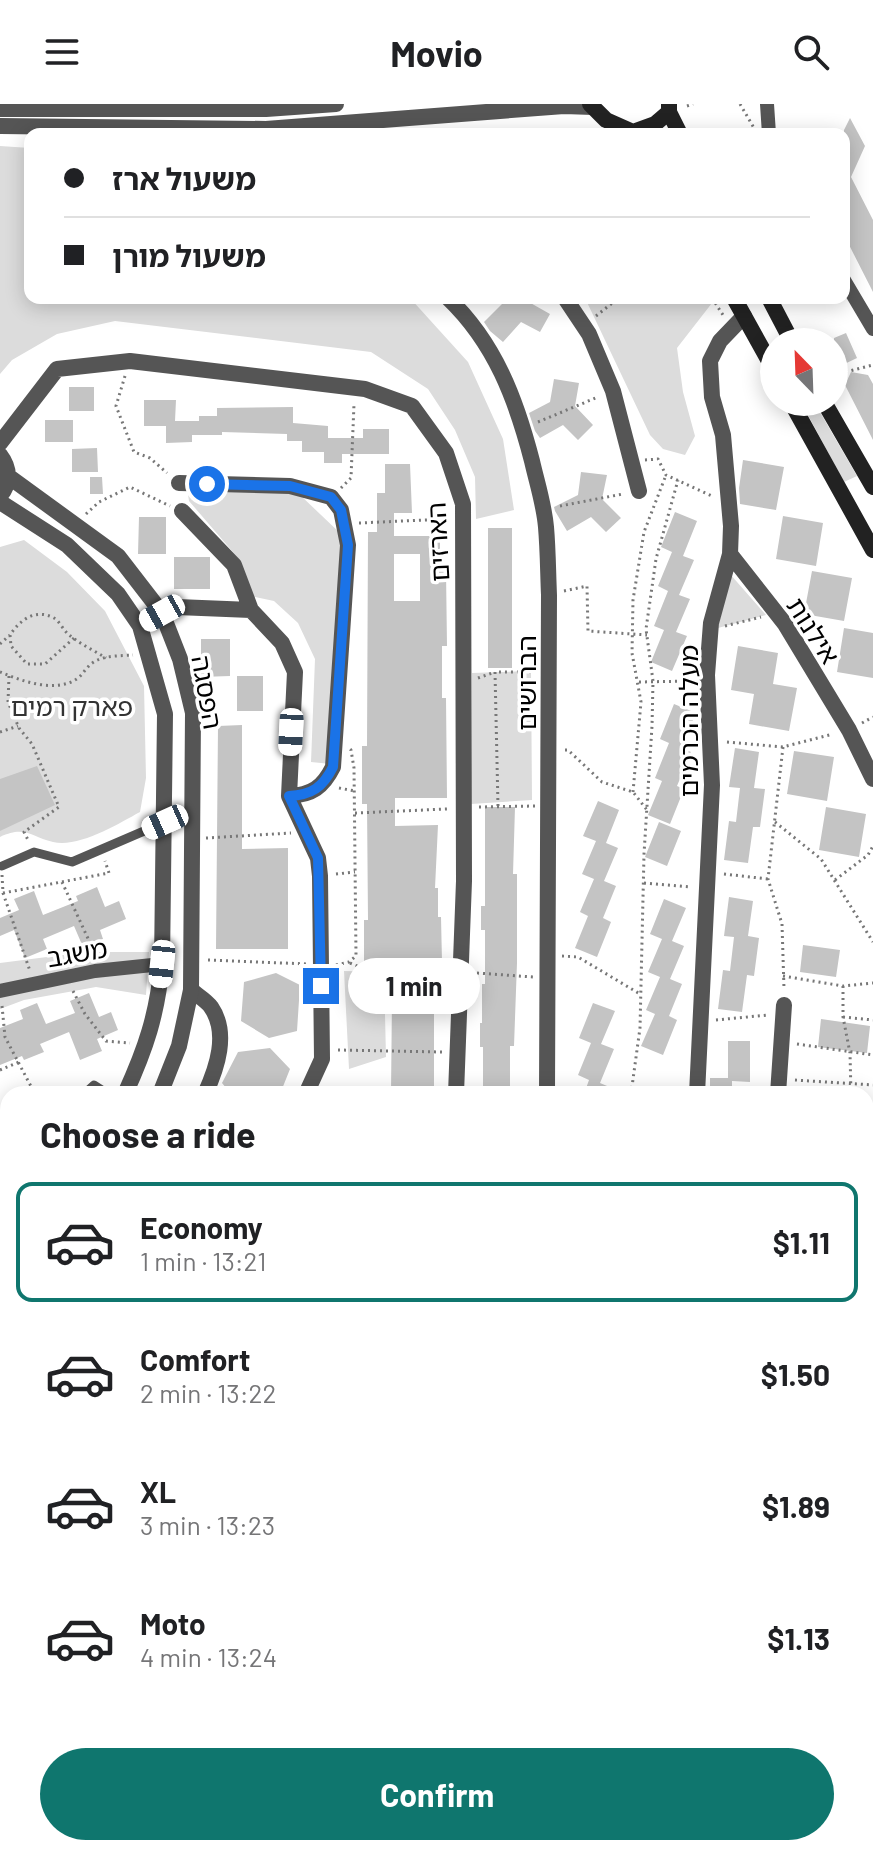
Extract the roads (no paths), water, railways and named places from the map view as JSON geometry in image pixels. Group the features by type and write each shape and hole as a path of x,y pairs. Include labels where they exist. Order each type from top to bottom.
{"main road":[{"path":"592,106 606,120 623,128"},
{"path":"646,128 655,124 669,108 677,128"},
{"path":"737,304 760,345"},
{"path":"772,304 785,328"},
{"path":"799,416 873,550"},
{"path":"832,416 873,487"}],"street":[{"path":"0,109 266,109 336,104"},
{"path":"767,104 769,128"},
{"path":"302,128 592,106"},
{"path":"266,109 266,128"},
{"path":"0,126 106,128"},
{"path":"850,290 873,329"},
{"name":"הברושים","path":"453,304 484,339 510,387 524,428 543,505 549,595 547,1086"},
{"path":"569,304 583,325 613,391 639,491"},
{"name":"מעלה הכרמים","path":"697,1086 712,785 707,682 711,630 730,554 723,435 712,397 710,361 720,341 744,316"},
{"name":"הארזים","path":"0,443 57,369 130,361 354,388 412,406 446,453 463,504 464,881 456,1086"},
{"path":"0,455 6,462 8,476 0,499"},
{"name":"הפסגה","path":"8,476 118,556 162,613 180,659 193,713 191,990 179,1046 163,1086"},
{"path":"179,483 290,486 331,497 341,510 348,545 333,767 324,785 305,795 289,796"},
{"name":"הפסגה","path":"0,499 67,545 118,594 140,626 165,714 159,995 148,1044 129,1086"},
{"path":"182,511 234,565 251,610 282,643 295,672 289,796 318,858 320,876 322,1059 310,1086"},
{"name":"אילנות","path":"730,554 776,612 849,730 873,779"},
{"path":"140,626 177,607 251,610"},
{"name":"משגב","path":"1,991 102,970 162,964"},
{"path":"191,990 211,1006 221,1032 220,1054 208,1086"},
{"path":"779,1086 784,1009"}],"lane":[{"path":"2,866 34,852 72,862 165,822"}],"park label":[{"name":"פארק רמים","path":"72,705"}]}
